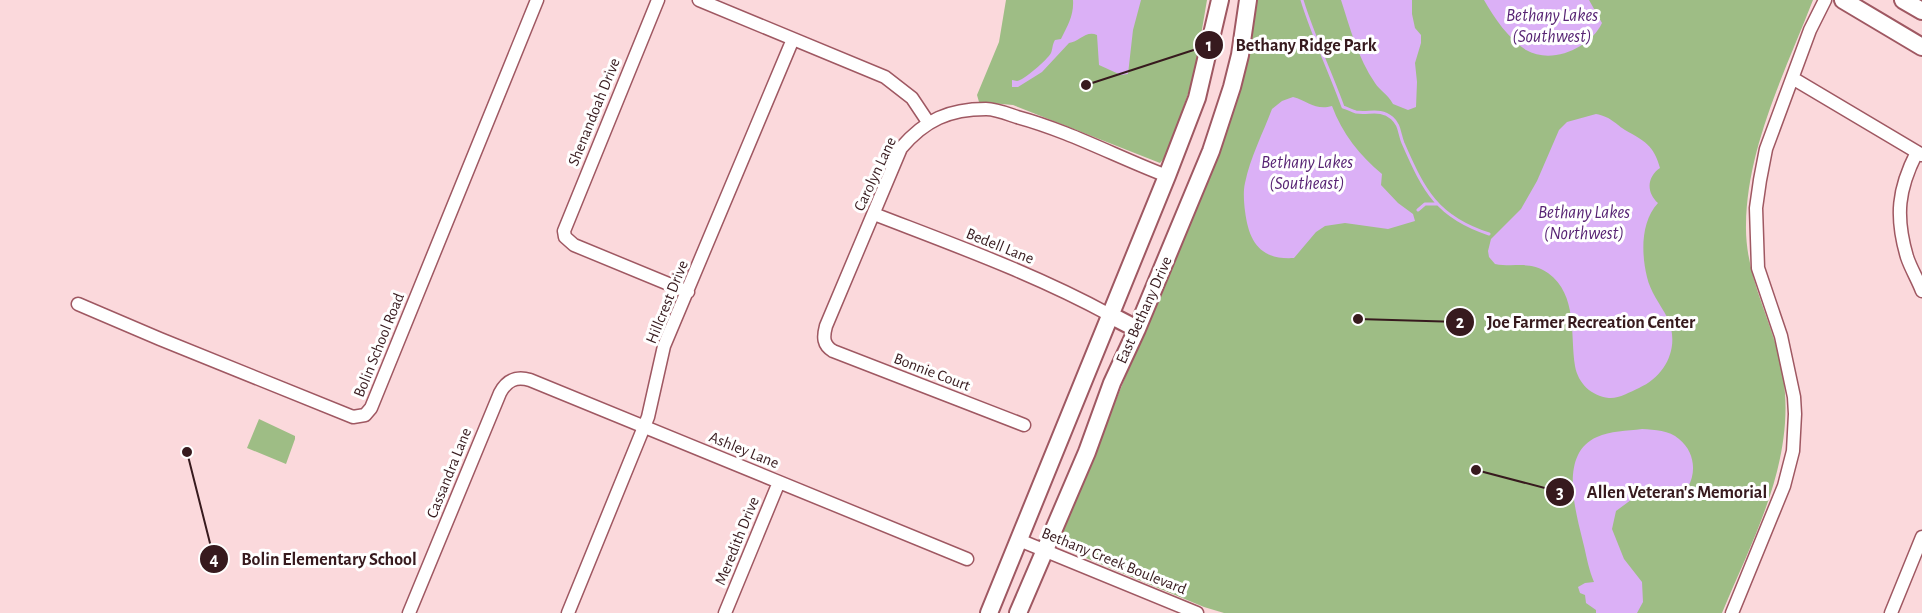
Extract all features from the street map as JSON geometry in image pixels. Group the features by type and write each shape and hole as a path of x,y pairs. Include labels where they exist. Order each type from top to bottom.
{"main road":[{"name":"East Bethany Drive","path":"989,613 1197,98 1220,0"},
{"name":"East Bethany Drive","path":"1018,613 1087,452 1112,383 1211,151 1234,76 1248,0"},
{"path":"1843,0 1922,47"},
{"path":"1903,0 1922,11"},
{"path":"1110,315 1137,329"}],"street":[{"name":"Bolin School Road","path":"78,304 353,417 365,415 371,408 537,0"},
{"name":"Shenandoah Drive","path":"658,0 564,231 565,237 574,245 688,292"},
{"path":"699,0 885,77 912,98 928,122"},
{"path":"1732,613 1784,486 1793,451 1796,414 1781,336 1758,268 1756,208 1766,150 1794,79 1810,30 1825,0"},
{"name":"Hillcrest Drive","path":"568,613 644,426 657,383 664,346 793,39"},
{"path":"1794,79 1920,154 1906,174 1900,197 1900,222 1908,259 1922,291"},
{"name":"Carolyn Lane","path":"828,348 823,338 826,326 901,148 928,122 944,116 988,109 1050,128 1167,177"},
{"name":"Bedell Lane","path":"874,214 1071,293 1110,315"},
{"name":"Bonnie Court","path":"828,348 1024,425"},
{"name":"Ashley Lane","path":"508,381 516,378 530,380 967,559"},
{"name":"Cassandra Lane","path":"409,613 500,393 508,381"},
{"name":"Meredith Drive","path":"725,613 779,482"},
{"path":"1891,613 1922,537"},
{"name":"Bethany Creek Boulevard","path":"1019,540 1197,613"}],"green space":[{"path":"1006,0 1207,0 1194,76 1167,155 1160,163 1013,105 979,102 977,95 999,42"},
{"path":"1255,0 1813,0 1769,110 1753,167 1748,196 1746,225 1749,258 1778,352 1784,387 1785,421 1781,454 1773,486 1722,613 1224,613 1204,607 1069,551 1062,545 1063,531 1225,131"},
{"path":"259,419 295,436 286,464 247,448"}],"water":[{"path":"1073,0 1141,0 1133,30 1128,74 1121,75 1099,65 1097,35 1089,34 1069,43 1042,72 1018,87 1012,87 1012,80 1020,80 1035,69 1051,53 1055,40 1061,39 1071,15"},
{"path":"1341,0 1412,0 1415,28 1421,35 1415,63 1416,107 1408,110 1393,104 1375,83 1359,53"},
{"name":"Bethany Lakes (Southwest)","path":"1484,0 1589,0 1602,23 1589,40 1580,46 1558,55 1536,54 1526,50 1508,34"},
{"name":"Bethany Lakes (Southeast)","path":"1293,97 1321,107 1332,106 1352,143 1382,174 1381,185 1398,203 1413,214 1415,221 1388,229 1345,223 1325,226 1316,232 1294,258 1273,256 1258,247 1247,222 1244,190 1247,174 1272,109 1282,101"},
{"name":"Bethany Lakes (Northwest)","path":"1596,114 1609,118 1643,141 1658,160 1660,168 1650,180 1650,189 1658,203 1652,210 1645,228 1643,248 1648,282 1667,317 1672,339 1668,359 1657,376 1639,388 1613,398 1597,395 1586,388 1579,378 1575,366 1571,316 1564,292 1558,282 1541,269 1528,265 1495,264 1489,257 1488,251 1491,239 1521,209 1537,181 1559,130 1567,122"},
{"path":"1642,429 1666,432 1684,444 1691,455 1693,468 1691,481 1687,489 1674,500 1635,497 1616,511 1612,529 1624,559 1642,582 1643,602 1637,613 1596,613 1596,610 1586,603 1585,595 1580,593 1578,587 1594,582 1577,519 1573,471 1577,457 1585,445 1597,437 1613,432"}],"waterway":[{"path":"1302,0 1343,107 1356,112 1383,113 1392,118 1398,126 1418,175 1434,200 1457,219 1489,234"},
{"path":"1418,210 1425,204 1437,204"}],"place":[{"name":"Bethany Ridge Park","path":"1086,85"},
{"name":"Joe Farmer Recreation Center","path":"1358,319"},
{"name":"Bolin Elementary School","path":"187,452"},
{"name":"Allen Veteran's Memorial","path":"1476,470"}]}
